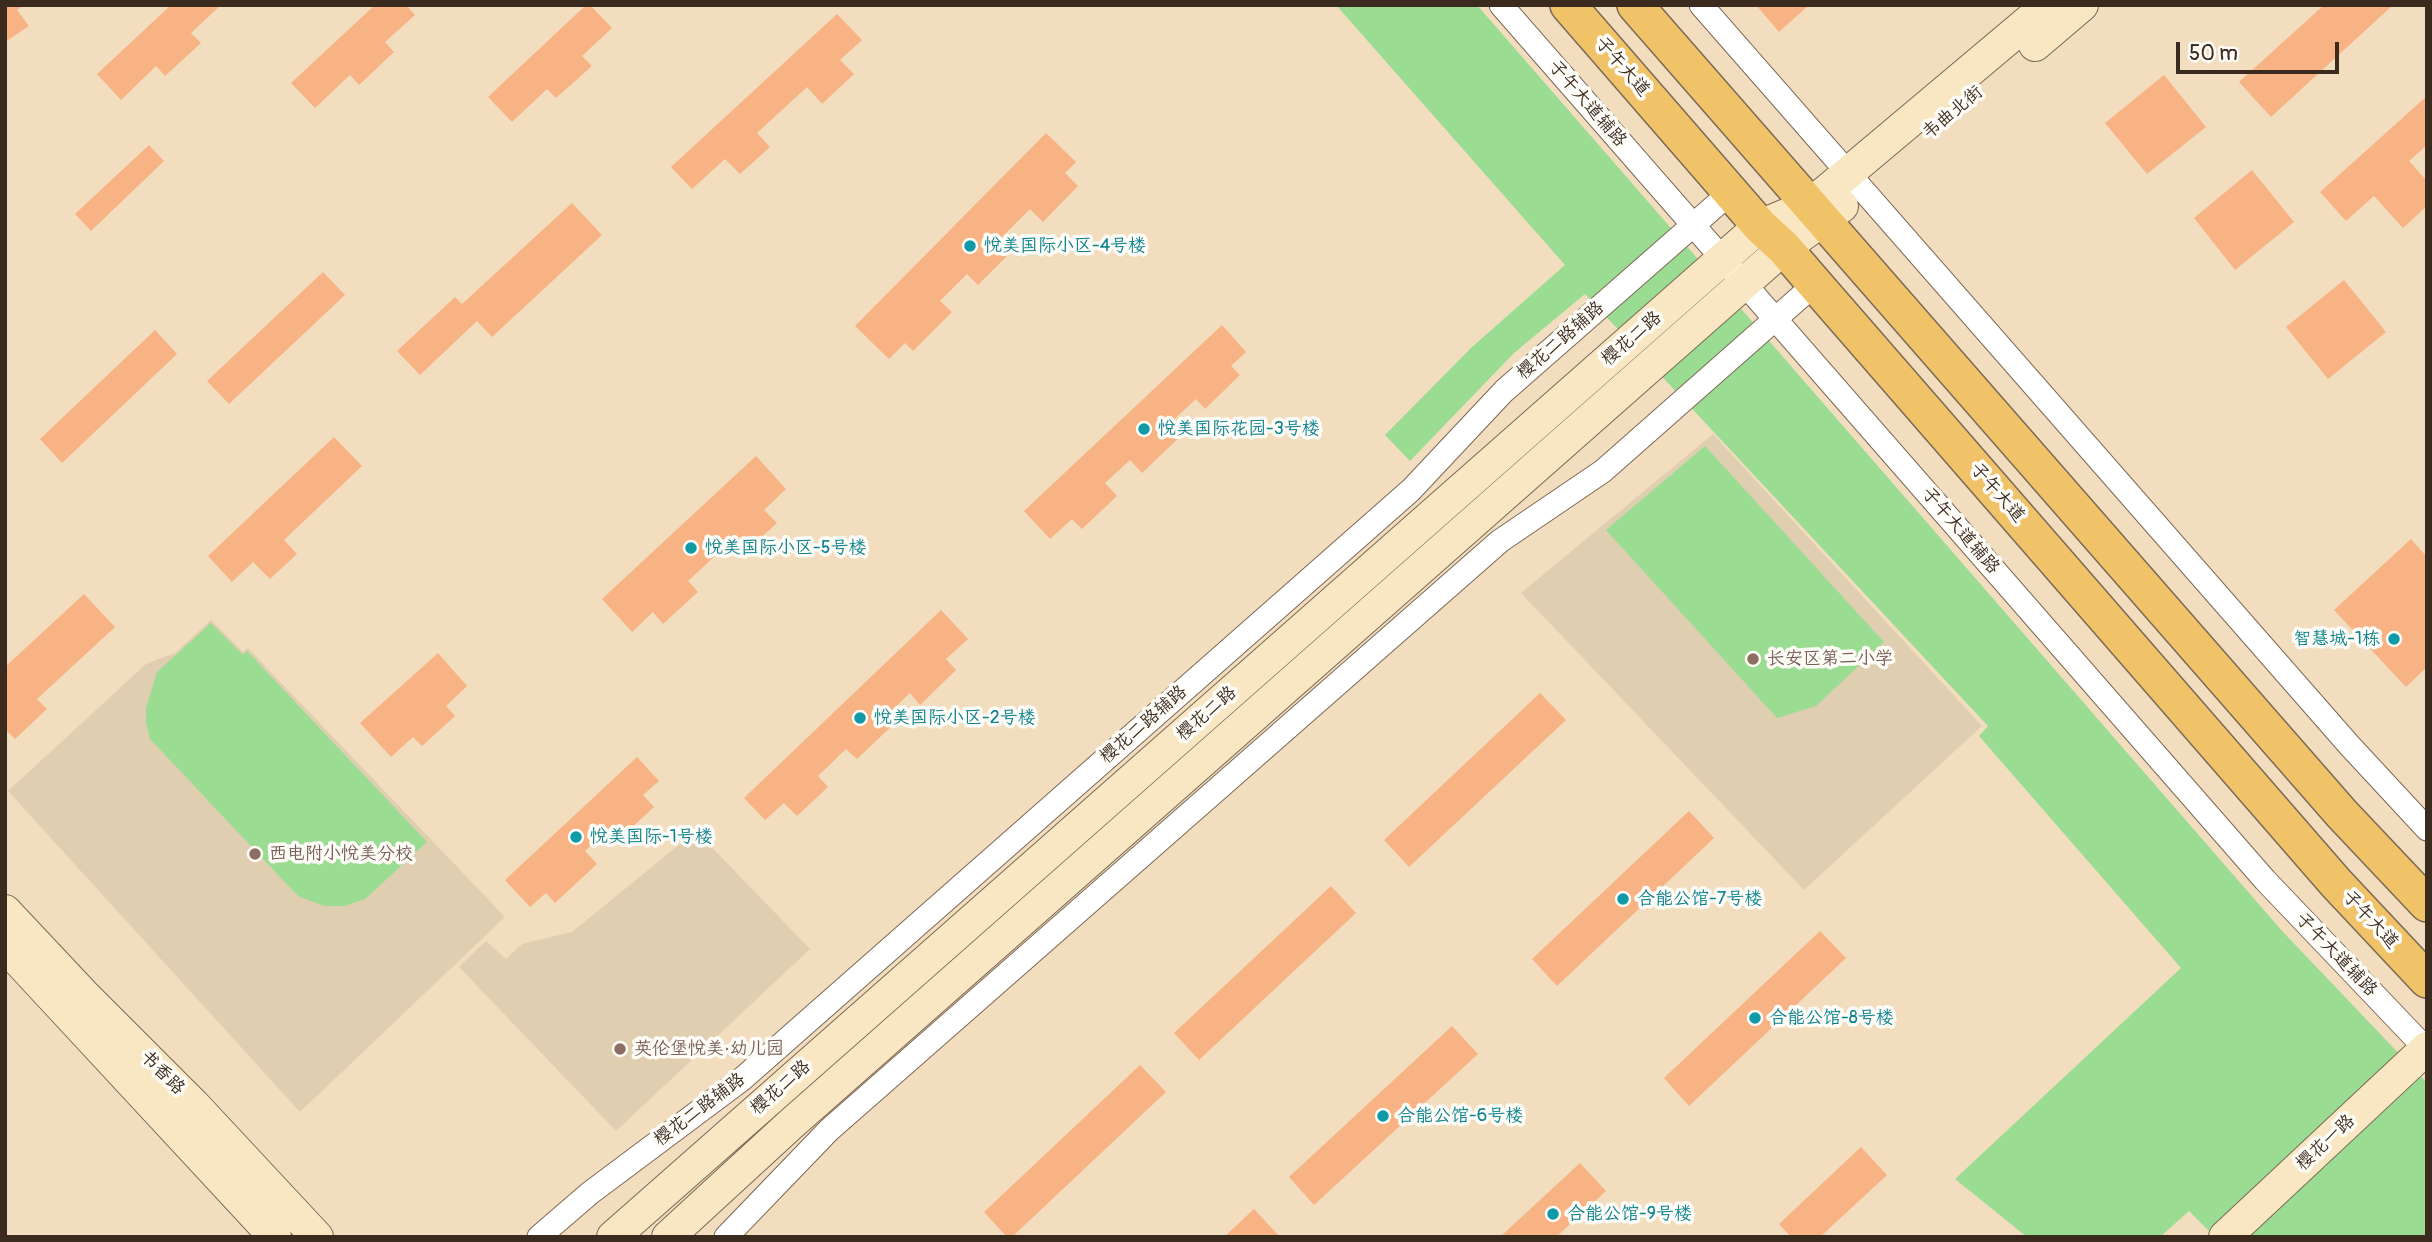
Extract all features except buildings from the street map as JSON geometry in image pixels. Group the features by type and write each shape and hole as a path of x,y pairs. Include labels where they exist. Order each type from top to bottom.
{"main road":[{"name":"子午大道","path":"1568,5 1815,284 2327,873 2427,980"},
{"path":"1635,5 2342,814 2427,904"},
{"name":"韦曲北街","path":"1817,213 2048,5"},
{"name":"韦曲北街","path":"1855,181 2082,5"},
{"name":"樱花二路","path":"613,1237 1723,259 1817,213"},
{"name":"樱花二路","path":"668,1237 791,1124 1745,284 1772,237"},
{"name":"书香路","path":"5,911 194,1105 317,1237"},
{"name":"书香路","path":"5,946 275,1237"},
{"name":"樱花一路","path":"2225,1237 2426,1049"}],"street":[{"name":"子午大道辅路","path":"1501,5 2265,880 2426,1049"},
{"path":"1701,5 2315,706 2427,829"},
{"name":"樱花二路辅路","path":"539,1237 590,1193 762,1062 1411,490 1504,391 1731,192"},
{"path":"726,1237 829,1130 1500,541 1603,471 1815,284"}],"shaded area":[{"name":"长安区第二小学","path":"1713,434 1982,726 1804,890 1521,593"},
{"name":"西电附小悦美分校","path":"211,620 243,652 248,648 505,917 300,1112 8,791 146,664 175,653"},
{"name":"英伦堡悦美·幼儿园","path":"696,831 810,949 616,1131 459,967 486,941 506,959 522,944 572,932"}],"green space":[{"path":"1336,5 1477,5 2283,932 2427,1083 2427,1237 2215,1237 2189,1211 2160,1237 2027,1237 1955,1179 2181,968 1979,736 1988,726 1585,294 1514,353 1410,461 1385,435 1472,347 1565,265"},
{"path":"1705,446 1884,642 1816,706 1777,718 1606,530"},
{"path":"211,623 243,655 247,651 427,842 365,899 345,906 324,906 298,896 150,739 146,708 157,672"}],"place":[{"name":"悦美国际小区-4号楼","path":"970,246"},
{"name":"悦美国际花园-3号楼","path":"1144,429"},
{"name":"悦美国际小区-5号楼","path":"691,548"},
{"name":"智慧城-1栋","path":"2394,639"},
{"name":"长安区第二小学","path":"1753,659"},
{"name":"悦美国际小区-2号楼","path":"860,718"},
{"name":"悦美国际-1号楼","path":"576,837"},
{"name":"西电附小悦美分校","path":"255,854"},
{"name":"合能公馆-7号楼","path":"1623,899"},
{"name":"合能公馆-8号楼","path":"1755,1018"},
{"name":"英伦堡悦美·幼儿园","path":"620,1049"},
{"name":"合能公馆-6号楼","path":"1383,1116"},
{"name":"合能公馆-9号楼","path":"1553,1214"}]}
